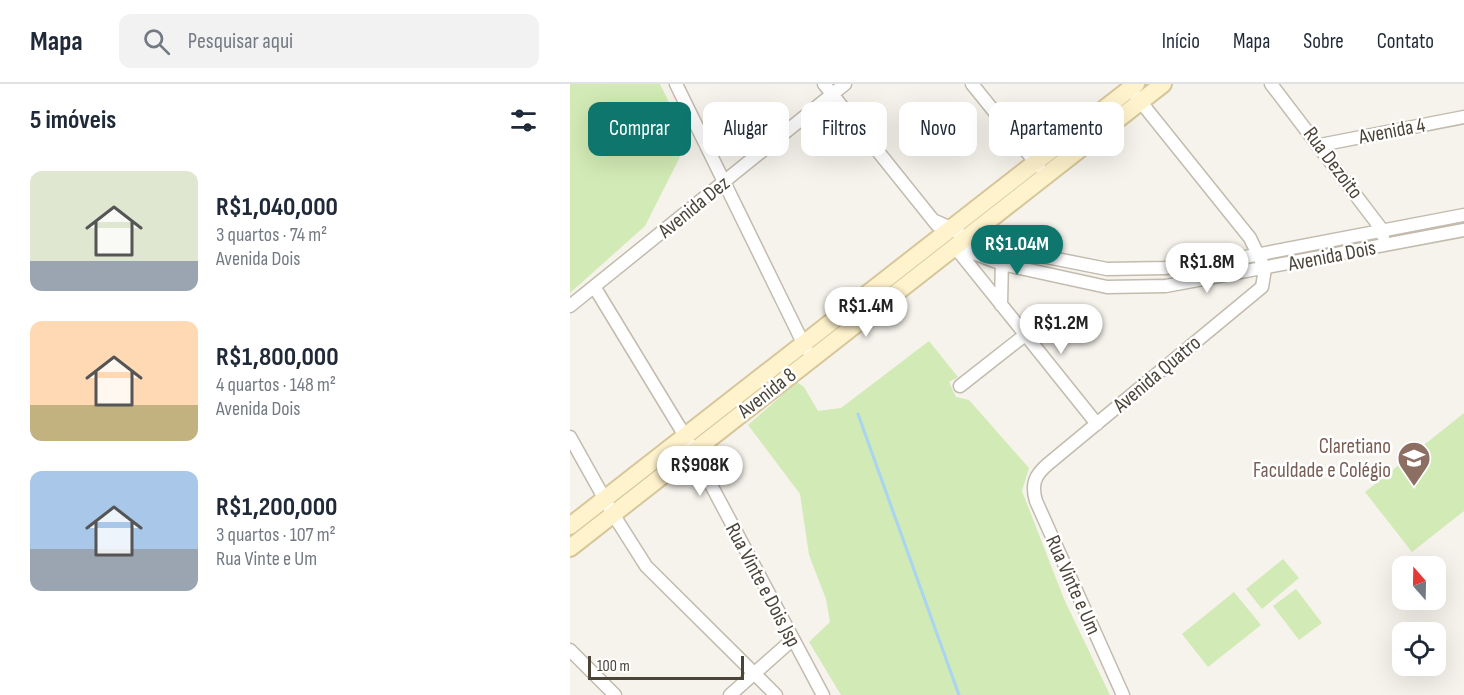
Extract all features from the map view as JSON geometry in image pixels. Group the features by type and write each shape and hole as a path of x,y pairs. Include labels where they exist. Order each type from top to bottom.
{"street":[{"path":"676,84 807,351"},
{"path":"824,84 933,220 954,237 1001,305 1097,424"},
{"name":"Avenida Dez","path":"570,306 845,84"},
{"path":"972,84 1041,169"},
{"path":"570,526 685,436 807,351 1041,169 1133,90 1162,84"},
{"name":"Rua Dezoito","path":"1271,84 1320,145 1383,231"},
{"path":"1133,90 1244,230 1265,269"},
{"name":"Avenida 4","path":"1320,145 1464,117"},
{"name":"Avenida Dois","path":"954,237 1107,269 1164,268 1258,255 1464,215"},
{"path":"1400,228 1403,242"},
{"name":"Avenida Dois","path":"954,237 1002,264 1107,287 1166,286 1464,230"},
{"path":"1383,231 1383,247"},
{"path":"1001,248 1001,305"},
{"name":"Avenida Quatro","path":"1038,473 1262,287 1265,269"},
{"name":"Rua Vinte e Dois Jsp","path":"595,288 685,436 792,640 824,695"},
{"path":"960,386 1025,334"},
{"name":"Avenida 8","path":"570,548 693,452 807,351"},
{"path":"570,437 612,514 646,566 776,695"},
{"name":"Rua Vinte e Um","path":"1038,473 1034,484 1036,501 1122,695"},
{"path":"730,695 792,640"},
{"path":"570,650 615,695"}],"green space":[{"path":"570,84 660,84 669,102 588,102 588,156 680,156 645,226 570,293"},
{"path":"929,341 958,377 949,382 956,397 969,400 1029,468 1022,491 1064,599 1110,695 841,695 809,642 830,622 826,599 809,555 800,494 748,425 797,382 804,387 818,411 841,408"},
{"path":"1464,413 1464,511 1412,552 1365,492"},
{"path":"1283,559 1299,578 1262,609 1246,589"},
{"path":"1296,589 1322,623 1299,640 1273,606"},
{"path":"1234,592 1261,625 1208,667 1182,634"}],"waterway":[{"path":"858,414 959,695"}],"place":[{"name":"Claretiano Faculdade e Colégio","path":"1414,487"}]}
